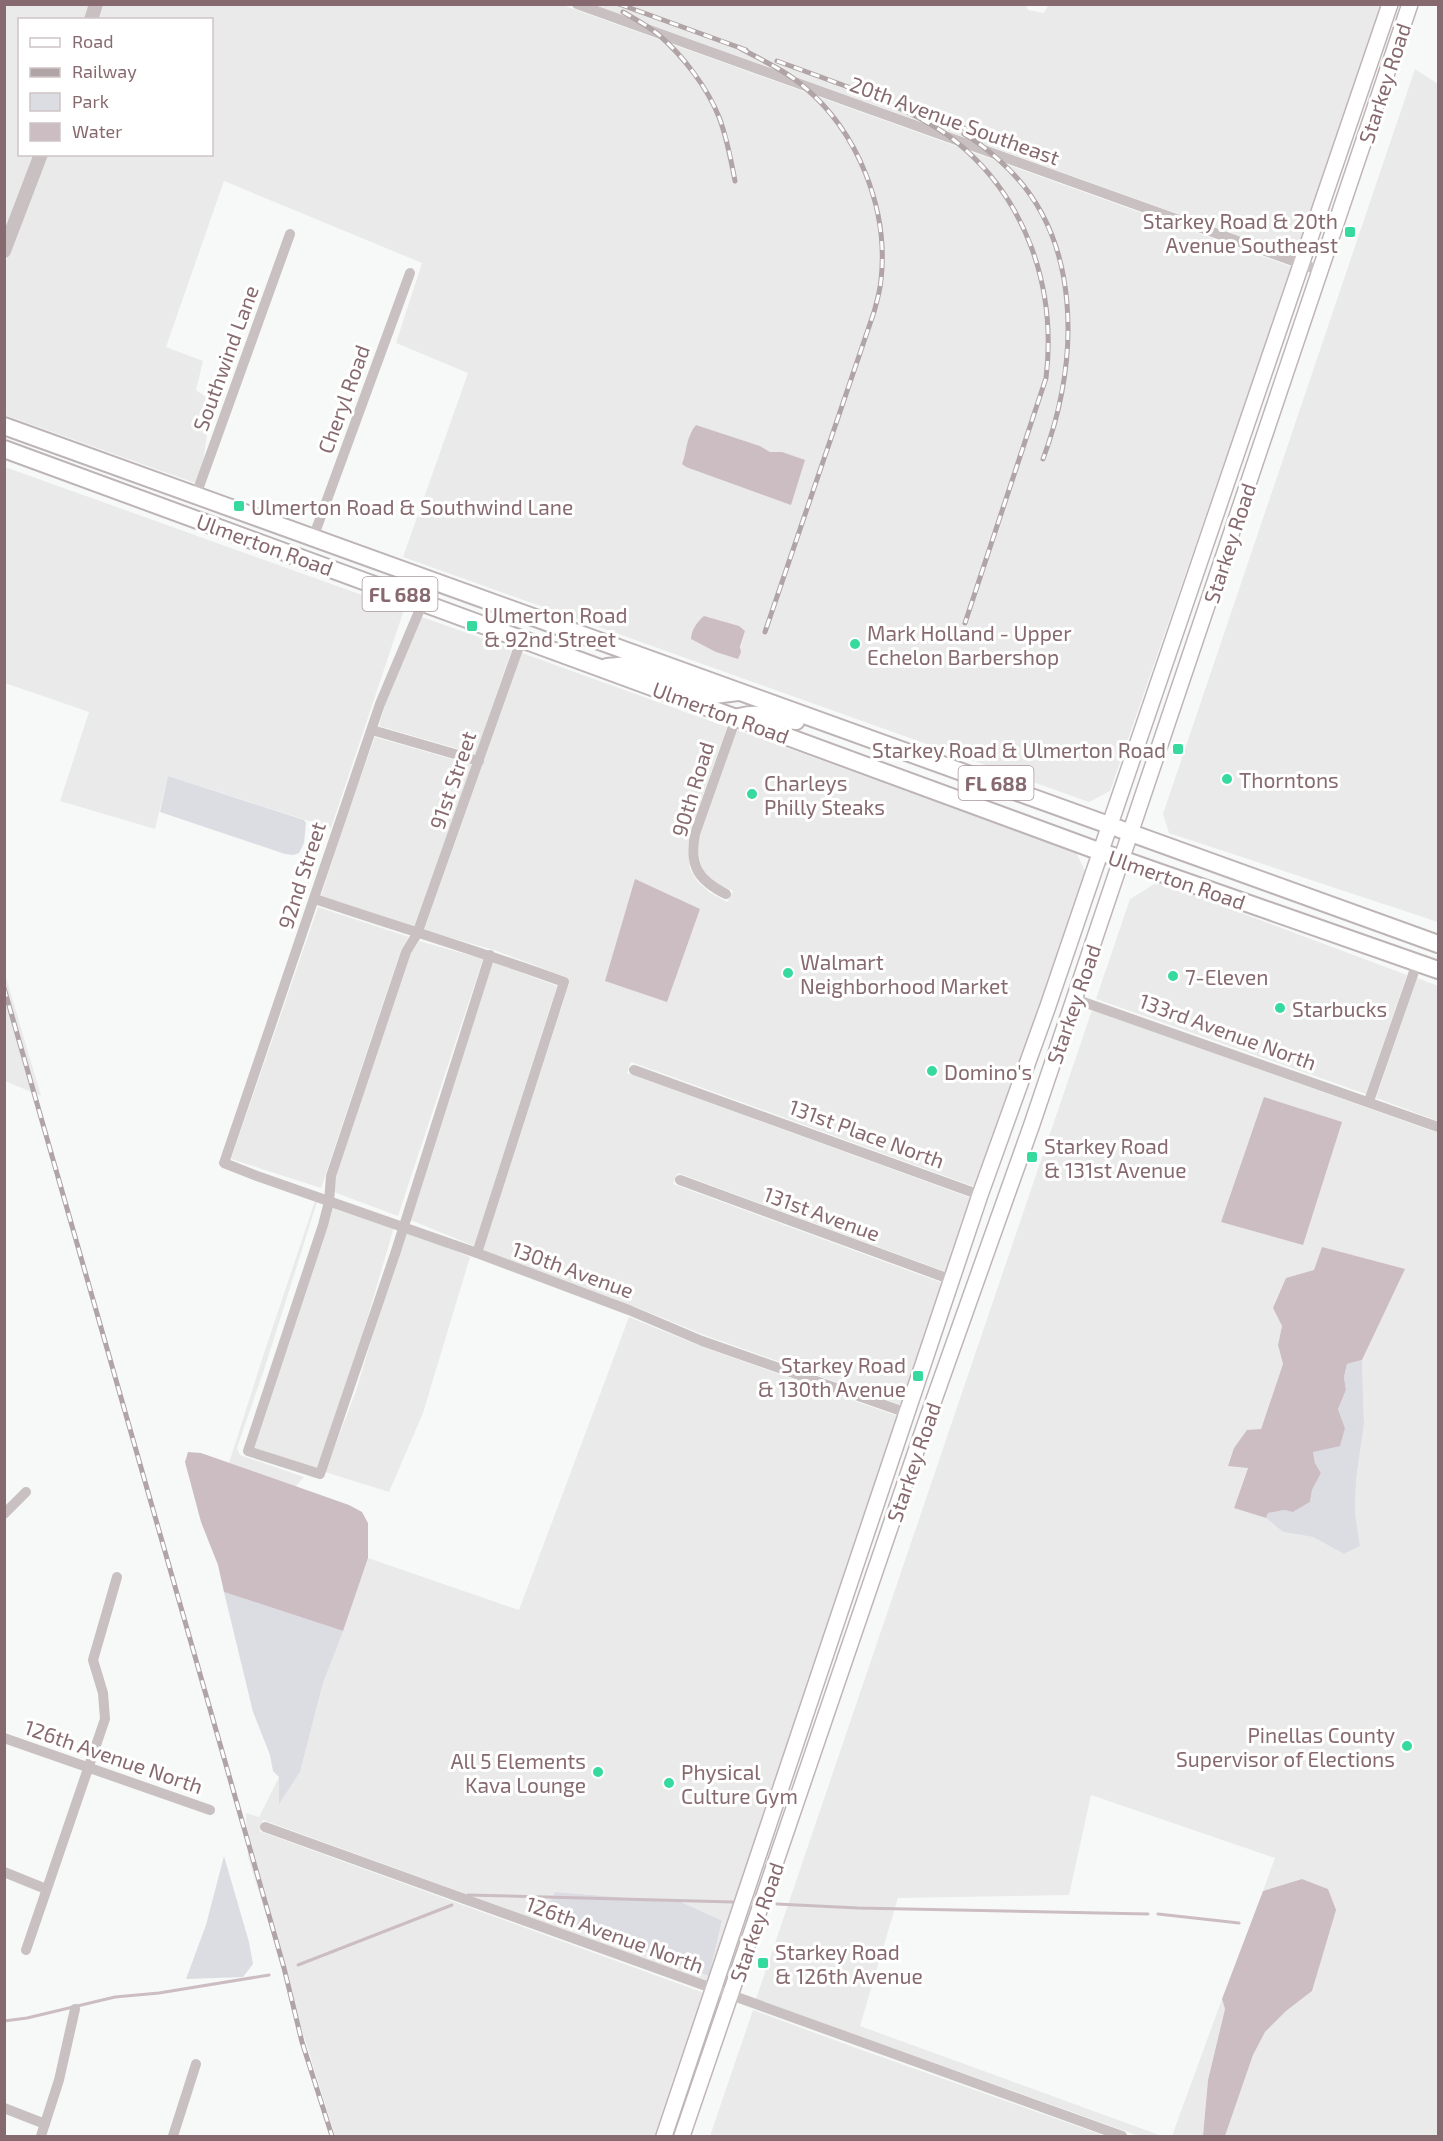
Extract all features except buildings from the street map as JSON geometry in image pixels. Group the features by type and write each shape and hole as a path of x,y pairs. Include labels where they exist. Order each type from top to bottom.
{"main road":[{"name":"Starkey Road","path":"664,2136 980,1195 1101,852 1390,4"},
{"name":"Starkey Road","path":"682,2136 934,1400 1075,999 1410,4"},
{"name":"Ulmerton Road","path":"4,426 1438,944"},
{"name":"Ulmerton Road","path":"4,449 1101,852 1438,970"},
{"path":"144,500 148,494 157,494 286,540 296,542 314,538"},
{"path":"423,602 432,599 450,601 542,634 566,628"},
{"path":"601,668 628,665 714,695 741,692"},
{"path":"736,718 766,714 794,722 808,716"},
{"path":"1010,1111 1023,1149"},
{"path":"899,1502 896,1492 914,1441 907,1413 934,1400"}],"street":[{"name":"20th Avenue Southeast","path":"577,4 1321,271"},
{"path":"4,251 39,156"},
{"name":"Southwind Lane","path":"196,495 290,234"},
{"name":"Cheryl Road","path":"314,538 410,273"},
{"name":"92nd Street","path":"224,1163 380,704 423,602"},
{"name":"91st Street","path":"402,1228 320,1474 248,1451 329,1202 331,1176 406,952 417,934 522,638"},
{"name":"90th Road","path":"726,894 711,887 702,878 695,867 693,846 695,834 736,718"},
{"path":"372,730 479,762"},
{"path":"315,899 417,934 490,955 564,982 477,1253"},
{"path":"402,1228 490,955"},
{"path":"1369,1101 1417,963"},
{"name":"133rd Avenue North","path":"1075,999 1438,1127"},
{"name":"131st Place North","path":"634,1070 980,1195"},
{"name":"130th Avenue","path":"224,1163 477,1253 629,1310 702,1341 907,1413"},
{"name":"131st Avenue","path":"680,1180 952,1280"},
{"path":"4,1514 26,1492"},
{"path":"26,1950 105,1719 103,1693 93,1660 117,1577"},
{"name":"126th Avenue North","path":"4,1738 210,1810"},
{"name":"126th Avenue North","path":"265,1827 1118,2136"},
{"path":"4,1872 46,1889"},
{"path":"41,2136 59,2080 75,2009"},
{"path":"177,2136 196,2064"},
{"path":"4,2108 45,2124"}],"shaded area":[{"path":"560,4 1292,267 1110,791 1089,802 403,557 468,373 396,343 422,263 224,181 166,347 203,361 196,390 212,401 203,462 195,483 5,415 4,266 46,156 213,156 213,18 96,18 102,5","holes":["696,425 760,446 770,452 782,452 682,464 690,433","745,631 738,659 691,635"]},
{"path":"1025,4 1028,10 1044,13 1049,4 1384,5 1296,256 595,5"},
{"path":"5,5 91,5 85,18 18,18 18,156 35,156 5,236"},
{"path":"1415,69 1438,84 1438,922 1169,833 1163,814"},
{"path":"5,467 404,610 331,828 168,776 155,829 60,801 89,712 5,683"},
{"path":"422,617 512,649 476,754 379,726 385,705"},
{"path":"522,653 727,727 690,832 688,846 690,869 697,881 709,892 727,902 733,891 714,882 706,874 700,865 698,846 737,730 1076,852 1086,873 978,1188 631,1062 627,1073 974,1199 949,1273 678,1173 673,1184 945,1284 904,1406 704,1335 483,1250 569,984 566,977 497,951 424,930"},
{"path":"375,737 472,765 414,927 321,896"},
{"path":"1158,882 1407,975 1366,1094 1096,999 1130,899"},
{"path":"318,907 409,937 401,950 321,1188 231,1159"},
{"path":"419,941 483,959 398,1216 331,1191 410,955"},
{"path":"493,962 557,986 474,1246 408,1219"},
{"path":"5,974 41,1096 5,1081"},
{"path":"1417,978 1438,986 1438,1121 1376,1098"},
{"path":"1092,1010 1438,1133 1438,2136 1225,2136 1253,2055 1265,2032 1286,2011 1312,1991 1335,1910 1328,1889 1302,1879 1263,1891 1275,1858 1091,1795 1069,1895 898,1898 860,2026 1162,2136 1139,2136 756,1999","holes":["1404,1269 1362,1360 1364,1424 1356,1480 1355,1513 1360,1546 1344,1554 1313,1537 1283,1532 1266,1518 1234,1508 1283,1364 1278,1345 1282,1326 1273,1308 1315,1270"]},
{"path":"318,1199 237,1448 240,1455 304,1477 295,1487 229,1463 315,1201"},
{"path":"327,1202 394,1227 347,1388 316,1469 249,1446"},
{"path":"404,1230 470,1257 423,1413 389,1492 325,1472 356,1391"},
{"path":"629,1317 700,1346 900,1417 711,1983 263,1820 259,1831 707,1994 657,2136 335,2136 248,1857 246,1813 259,1817 279,1777 279,1803 300,1772 323,1683 368,1558 519,1610","holes":["555,1892 681,1902 722,1922 709,1975 546,1912"]},
{"path":"1222,1999 1225,2009 1208,2080 1203,2136 1172,2136"},
{"path":"753,2010 859,2049 1105,2136 710,2136"}],"green space":[{"path":"168,776 304,820 306,823 304,843 299,853 285,854 160,812"},
{"path":"1362,1360 1364,1424 1356,1480 1355,1513 1360,1546 1344,1554 1313,1537 1283,1532 1266,1518 1267,1513 1284,1510 1293,1512 1310,1502 1312,1490 1321,1473 1315,1463 1313,1452 1345,1428 1338,1409 1346,1390 1344,1377 1347,1364"},
{"path":"224,1592 343,1631 323,1683 300,1772 279,1804 279,1777 273,1771 270,1755 253,1712"},
{"path":"224,1856 249,1942 253,1964 243,1977 186,1979 206,1925"},
{"path":"555,1892 681,1902 722,1921 709,1976 545,1912"}],"water":[{"path":"696,425 760,446 770,452 782,452 805,460 791,505 682,464 688,439"},
{"path":"704,616 739,626 745,631 738,659 716,652 691,639 695,626"},
{"path":"635,879 700,909 667,1002 605,981"},
{"path":"1264,1097 1342,1122 1303,1245 1221,1222"},
{"path":"1322,1247 1405,1269 1362,1360 1347,1364 1344,1377 1346,1390 1338,1409 1345,1428 1340,1446 1313,1452 1315,1463 1321,1473 1312,1490 1310,1502 1293,1512 1284,1510 1268,1513 1266,1518 1234,1508 1248,1468 1228,1466 1234,1448 1247,1430 1261,1429 1283,1364 1278,1345 1282,1326 1273,1308 1286,1278 1314,1270"},
{"path":"188,1452 201,1453 349,1505 362,1512 368,1523 368,1558 343,1631 224,1592 218,1565 201,1522 185,1462"},
{"path":"1302,1879 1328,1889 1336,1910 1312,1991 1286,2011 1265,2032 1253,2055 1225,2136 1203,2136 1208,2080 1225,2009 1222,1999 1263,1891"}],"waterway":[{"path":"468,1895 733,1902"},
{"path":"777,1904 858,1908 1148,1914"},
{"path":"298,1965 452,1905"},
{"path":"1158,1914 1239,1923"},
{"path":"4,2021 27,2018 115,1997 159,1993 269,1975"}],"railway":[{"path":"619,4 746,50"},
{"path":"623,12 659,35 677,52 701,83 722,125 735,181"},
{"path":"740,48 796,80 822,104 840,125 866,174 880,226 882,253 881,284 874,312 765,632"},
{"path":"777,61 881,99"},
{"path":"873,96 935,127 954,140 979,163 1000,189 1018,217 1041,278 1048,344 1046,378 965,623"},
{"path":"924,114 1003,142"},
{"path":"964,134 983,146 1000,161 1028,191 1048,226 1060,263 1067,302 1068,342 1055,421 1043,459"},
{"path":"4,988 284,1968 302,2042 332,2136"}],"place":[{"name":"Starkey Road & 20th Avenue Southeast","path":"1350,232"},
{"name":"Ulmerton Road & Southwind Lane","path":"239,506"},
{"name":"Ulmerton Road & 92nd Street","path":"472,626"},
{"name":"Mark Holland - Upper Echelon Barbershop","path":"855,644"},
{"name":"Starkey Road & Ulmerton Road","path":"1178,749"},
{"name":"Thorntons","path":"1227,779"},
{"name":"Charleys Philly Steaks","path":"752,794"},
{"name":"Walmart Neighborhood Market","path":"788,973"},
{"name":"7-Eleven","path":"1173,976"},
{"name":"Starbucks","path":"1280,1008"},
{"name":"Domino's","path":"932,1071"},
{"name":"Starkey Road & 131st Avenue","path":"1032,1157"},
{"name":"Starkey Road & 130th Avenue","path":"918,1376"},
{"name":"Pinellas County Supervisor of Elections","path":"1407,1746"},
{"name":"All 5 Elements Kava Lounge","path":"598,1772"},
{"name":"Physical Culture Gym","path":"669,1783"},
{"name":"Starkey Road & 126th Avenue","path":"763,1963"}]}
